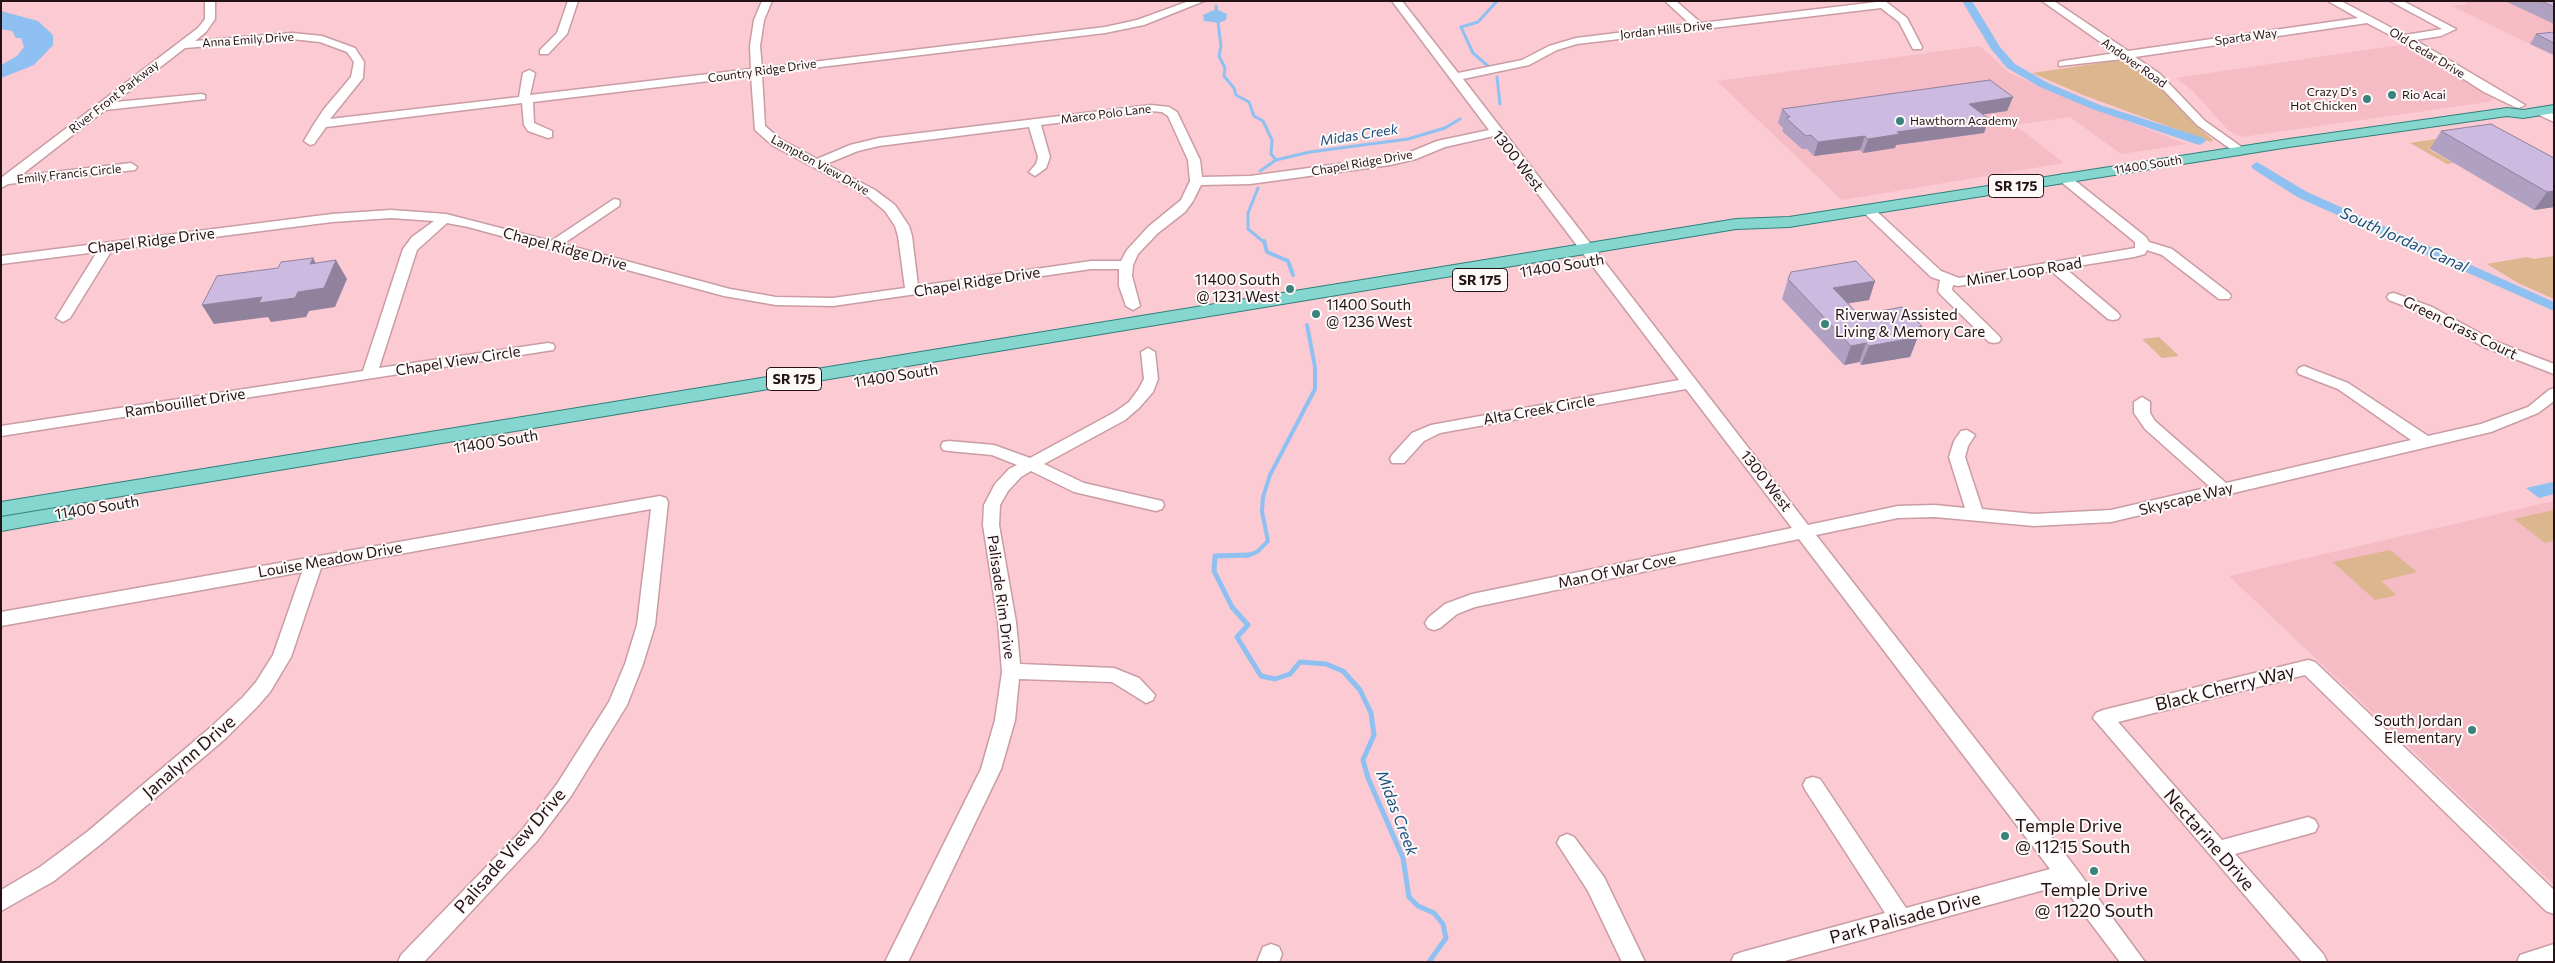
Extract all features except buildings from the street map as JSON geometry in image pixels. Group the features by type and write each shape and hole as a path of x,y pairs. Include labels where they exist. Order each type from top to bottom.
{"main road":[{"name":"11400 South","path":"1,509 1591,254 1745,236 1789,222 2513,108 2554,99"},
{"name":"11400 South","path":"2513,108 2523,114 2554,109"},
{"name":"11400 South","path":"1,524 1591,254"}],"street":[{"name":"River Front Parkway","path":"4,182 206,25 210,19 210,1"},
{"path":"544,52 562,34 573,1"},
{"name":"Lampton View Drive","path":"767,1 756,33 759,127 776,142 876,197 897,217 905,236 912,292"},
{"name":"Country Ridge Drive","path":"320,124 1123,27 1156,19 1199,1"},
{"name":"1300 West","path":"1397,1 2134,962"},
{"path":"1670,1 1699,27"},
{"path":"2047,1 2054,1"},
{"name":"Andover Road","path":"2047,1 2156,76 2201,123 2239,151"},
{"name":"Old Cedar Drive","path":"2333,1 2404,38 2488,90 2513,108"},
{"path":"2395,1 2451,29 2437,34 2404,38"},
{"path":"1880,3 1903,20 1917,47"},
{"name":"Jordan Hills Drive","path":"1455,77 1525,64 1553,48 1576,41 1880,3"},
{"name":"Sparta Way","path":"2063,64 2369,20"},
{"name":"Anna Emily Drive","path":"182,45 292,36 322,39 346,46 358,58 360,72 353,84 328,111 310,141"},
{"path":"529,73 524,94 529,105 530,126 548,134"},
{"path":"101,107 201,97"},
{"name":"Marco Polo Lane","path":"817,163 866,145 1151,108 1165,108 1173,114 1194,160 1196,181"},
{"path":"2539,111 2554,119"},
{"path":"1034,123 1044,156 1042,165 1034,172"},
{"name":"Chapel Ridge Drive","path":"1196,181 1250,180 1390,161 1412,156 1441,144 1496,132"},
{"name":"Emily Francis Circle","path":"4,182 132,167"},
{"path":"2064,178 2141,240 2143,244 2167,252 2224,296"},
{"path":"1133,306 1126,286 1126,265 1141,241 1188,201 1196,181"},
{"path":"552,246 614,203"},
{"name":"Miner Loop Road","path":"1867,210 1936,274 1947,280 1966,282 2134,254 2140,250 2143,244"},
{"name":"Chapel Ridge Drive","path":"1,260 362,215 419,215 446,218 729,293 776,301 833,302 1091,265 1126,265"},
{"path":"369,375 410,249 417,240 446,218"},
{"path":"63,318 107,247"},
{"path":"2054,267 2113,316"},
{"path":"1947,280 1945,291 1994,338"},
{"name":"Green Grass Court","path":"2394,297 2427,310 2489,344 2554,369"},
{"name":"Chapel View Circle","path":"369,375 548,347"},
{"name":"Palisade Rim Drive","path":"896,962 991,769 1005,720 1011,672 1007,622 990,515 992,505 1000,488 1015,473 1120,416 1134,405 1145,392 1151,379 1148,352"},
{"path":"2304,370 2344,386 2425,442"},
{"name":"Rambouillet Drive","path":"1,431 369,375"},
{"name":"Alta Creek Circle","path":"1398,460 1418,437 1437,429 1690,383"},
{"name":"Skyscape Way","path":"1805,532 1898,512 1935,511 2034,520 2111,516 2508,421 2534,410 2554,393"},
{"path":"2142,402 2142,413 2150,426 2223,490"},
{"path":"1967,435 1960,445 1957,457 1975,514"},
{"path":"949,446 994,450 1030,464 1080,488 1156,506"},
{"name":"Louise Meadow Drive","path":"1,619 660,502"},
{"name":"Palisade View Drive","path":"409,962 530,835 564,790 617,705 634,664 646,625 652,588 660,502"},
{"name":"Man Of War Cove","path":"1434,623 1451,609 1472,601 1805,532"},
{"name":"Janalynn Drive","path":"1,901 47,874 94,838 218,732 250,702 282,657 314,564"},
{"name":"Black Cherry Way","path":"2102,718 2308,667 2554,904"},
{"path":"1011,672 1044,671 1114,675 1132,683 1146,696"},
{"name":"Nectarine Drive","path":"2102,718 2316,962"},
{"path":"1813,786 1901,919"},
{"path":"2218,850 2308,826"},
{"path":"1567,843 1596,884 1634,962"},
{"name":"Park Palisade Drive","path":"1742,962 2068,874"},
{"path":"2528,962 2554,954"}],"shaded area":[{"path":"2464,1 2548,1 2554,4 2554,56 2452,6 2468,4"},
{"path":"2406,44 2494,99 2488,102 2242,137 2229,131 2193,91 2176,78"},
{"name":"Hawthorn Academy","path":"1980,46 2008,72 2049,91 2187,144 2121,154 2070,117 2015,125 2064,163 1842,200 1717,81"},
{"path":"2121,60 2154,79 2195,125 2213,140 2211,142 2083,95 2032,73"},
{"path":"2450,137 2461,143 2428,149 2453,163 2447,164 2410,143"},
{"path":"2554,256 2554,299 2518,283 2487,264 2527,257 2534,259"},
{"path":"2159,337 2179,356 2162,358 2142,339"},
{"name":"South Jordan Elementary","path":"2554,501 2554,885 2229,576"},
{"path":"2554,510 2554,541 2545,543 2514,519"},
{"path":"2390,550 2417,572 2381,581 2397,595 2375,600 2333,562"}],"water":[{"path":"1216,9 1227,14 1226,20 1219,23 1204,21 1203,15"},
{"path":"1,11 38,21 53,35 53,45 34,65 1,78 1,65 17,56 24,47 21,38 16,38 12,31 1,29"},
{"path":"2553,482 2554,494 2539,498 2526,488"}],"waterway":[{"name":"Midas Creek","path":"1488,66 1473,53 1461,27 1478,22 1497,1"},
{"name":"South Jordan Canal","path":"1967,1 1996,49 2011,66 2044,85 2096,107 2200,141"},
{"path":"1216,6 1221,46 1219,56 1225,68 1224,76 1234,88 1236,95 1249,102 1254,116 1263,121 1272,140 1271,154 1276,160"},
{"name":"Midas Creek","path":"1497,77 1500,104"},
{"name":"Midas Creek","path":"1276,160 1310,152 1408,139 1445,128 1460,119"},
{"name":"Midas Creek","path":"1260,171 1276,160"},
{"name":"South Jordan Canal","path":"2257,166 2303,195 2554,307"},
{"name":"Midas Creek","path":"1258,188 1248,213 1248,229 1264,243"},
{"name":"Midas Creek","path":"1264,243 1267,252 1288,261 1293,275"},
{"name":"Midas Creek","path":"1249,555 1257,552 1268,541 1262,512 1263,497 1270,475 1315,389 1315,367 1307,325"},
{"name":"Midas Creek","path":"1215,556 1249,555"},
{"name":"Midas Creek","path":"1215,556 1228,556"},
{"name":"Midas Creek","path":"1215,556 1214,571 1232,607 1248,625 1237,637 1261,676 1275,679 1290,674 1300,662 1326,664 1343,671 1360,690 1371,713 1374,735 1363,760 1368,778 1403,858 1409,897 1418,906 1434,913 1443,924 1446,938 1429,962"}],"place":[{"name":"Rio Acai","path":"2392,95"},
{"name":"Crazy D's Hot Chicken","path":"2367,99"},
{"name":"Hawthorn Academy","path":"1900,121"},
{"name":"11400 South @ 1231 West","path":"1290,289"},
{"name":"11400 South @ 1236 West","path":"1316,314"},
{"name":"Riverway Assisted Living & Memory Care","path":"1825,324"},
{"name":"South Jordan Elementary","path":"2472,730"},
{"name":"Temple Drive @ 11215 South","path":"2005,836"},
{"name":"Temple Drive @ 11220 South","path":"2094,871"}]}
